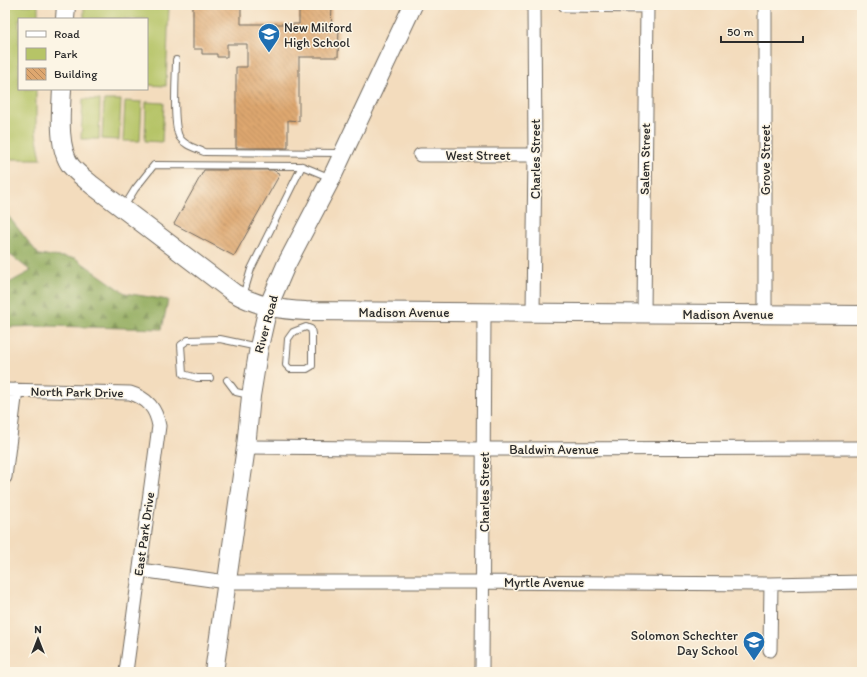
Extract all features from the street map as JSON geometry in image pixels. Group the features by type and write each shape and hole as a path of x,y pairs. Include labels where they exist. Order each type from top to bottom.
{"main road":[{"path":"65,18 66,5"},
{"name":"River Road","path":"214,672 246,447 251,396 259,347 268,307 286,265 331,179 413,5"},
{"name":"Madison Avenue","path":"62,90 62,144 70,165 92,185 234,293 242,298 268,307 287,311 306,319 484,312 862,314"}],"street":[{"name":"Charles Street","path":"533,312 535,155 534,5"},
{"path":"565,5 647,6"},
{"name":"Grove Street","path":"766,5 766,314"},
{"name":"Salem Street","path":"644,314 647,6"},
{"name":"West Street","path":"420,155 535,155"},
{"name":"Charles Street","path":"482,672 484,312"},
{"path":"5,477 10,390"},
{"name":"North Park Drive","path":"10,390 130,393 146,400"},
{"name":"East Park Drive","path":"126,672 159,426 155,412 146,400"},
{"name":"Baldwin Avenue","path":"246,447 484,449 862,448"},
{"name":"Myrtle Avenue","path":"140,570 226,582 771,584 862,582"},
{"path":"770,650 771,584"}],"lane":[{"path":"176,60 176,126 180,138 188,145 204,152 343,153"},
{"path":"123,208 154,165 302,166 331,179"},
{"path":"242,298 251,269 302,166"},
{"path":"306,319 312,334 312,366 307,369 290,369 286,365 288,339 306,319"},
{"path":"210,378 196,378 183,374 181,345 188,340 220,339 259,347"},
{"path":"227,380 236,392 251,396"}],"green space":[{"path":"5,5 38,5 38,18 18,18 18,90 36,90 36,133 41,159 5,159"},
{"path":"84,5 169,5 166,86 148,85 148,18 84,18"},
{"path":"83,99 100,100 99,139 81,139"},
{"path":"104,100 121,100 119,140 102,139"},
{"path":"125,101 142,102 140,141 123,141"},
{"path":"146,102 164,103 162,142 145,141"},
{"path":"5,212 39,255 75,258 125,293 168,300 162,329 50,326 5,327 5,285 31,271 5,251"}],"building":[{"path":"193,5 241,5 241,24 299,24 299,5 332,5 331,29 339,29 338,57 299,57 299,121 288,120 288,148 236,148 236,67 247,67 247,44 227,44 227,57 217,57 217,54 202,54 202,49 193,49"},
{"path":"204,170 273,170 280,174 234,256 174,224"}],"place":[{"name":"New Milford High School","path":"269,54"},
{"name":"Solomon Schechter Day School","path":"754,662"}]}
